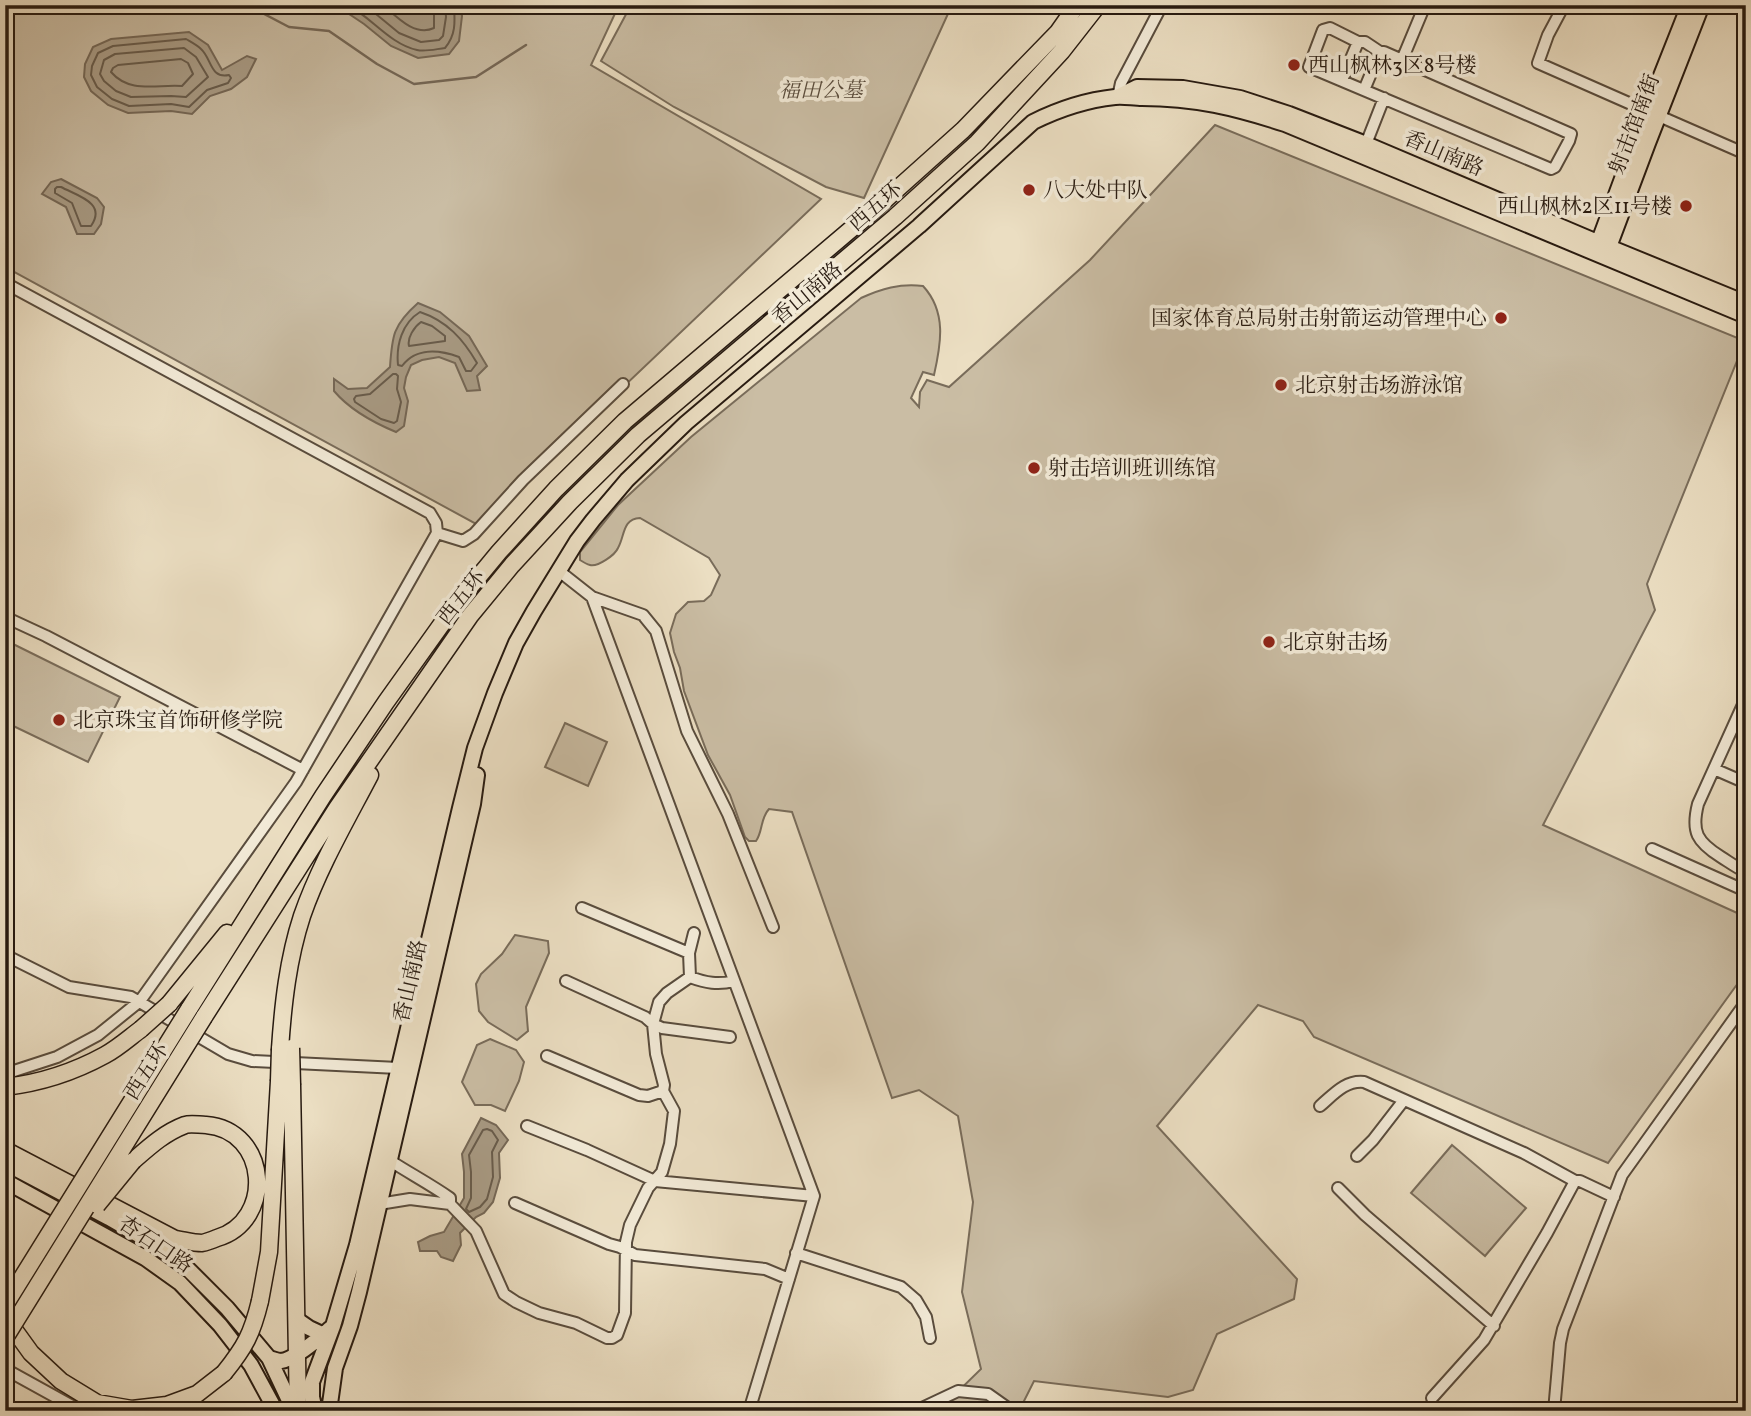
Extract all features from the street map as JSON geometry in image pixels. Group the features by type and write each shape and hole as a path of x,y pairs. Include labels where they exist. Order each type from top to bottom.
{"highway":[{"path":"1058,32 1069,5"},
{"name":"西五环","path":"5,1305 268,882 386,702 456,604 556,489 625,421 876,208 963,130 1058,32 1077,5"},
{"name":"西五环","path":"5,1338 337,808 470,616 570,502 638,435 895,217 977,143 1062,51 1098,5"},
{"path":"5,1317 31,1353 61,1381 97,1403 132,1409 167,1405 197,1394 224,1373 242,1350 254,1327 268,1252 285,1083 291,960 302,917 317,878 402,714"},
{"path":"5,1087 26,1085 71,1071 107,1054 141,1029 169,1004 268,882"},
{"path":"285,1083 296,1319 296,1411"},
{"path":"5,1150 175,1239 202,1242 230,1234 246,1220 257,1196 257,1170 249,1149 233,1133 215,1126 188,1124 160,1137 133,1161 54,1259"}],"main road":[{"name":"射击馆南街","path":"1602,250 1653,114 1689,5"},
{"name":"射击馆南街","path":"1653,114 1702,5"},
{"name":"香山南路","path":"1118,96 1137,87 1183,88 1229,96 1289,114 1366,144 1746,316"},
{"name":"香山南路","path":"315,1411 312,1382 357,1245 475,748 516,643 577,541 627,480 658,448 896,246 1033,122 1082,103 1118,96 1182,99 1244,111 1285,124 1602,250 1746,303"},
{"name":"香山南路","path":"327,1411 335,1368 350,1326 390,1160 489,728 510,678 555,592 559,571"},
{"name":"杏石口路","path":"5,1163 109,1218 185,1266 227,1308 269,1358 296,1411"},
{"name":"杏石口路","path":"5,1181 134,1252 180,1283 220,1325 251,1365 276,1411"},
{"name":"香山南路","path":"327,1411 329,1368 343,1314 346,1285"},
{"path":"296,1319 309,1328 328,1330"},
{"path":"269,1358 281,1361 310,1346 328,1330"}],"street":[{"path":"1118,96 1121,83 1162,5"},
{"path":"1402,60 1425,5"},
{"path":"1564,5 1548,35 1538,63 1746,154"},
{"path":"1330,28 1402,60 1571,134 1555,167 1551,169 1309,66 1323,30 1330,28"},
{"path":"1342,80 1358,42"},
{"path":"1364,90 1380,52"},
{"path":"1366,144 1384,98"},
{"path":"5,283 430,513 436,523 437,533 296,782 139,1001 98,1035 57,1056 5,1072"},
{"path":"437,533 463,541 474,534 523,480 623,384"},
{"path":"559,571 592,597 643,615 656,631 687,731 728,814 773,928"},
{"path":"592,597 814,1196 749,1411"},
{"path":"5,617 303,770"},
{"path":"1746,698 1698,804 1695,819 1696,832 1702,844 1746,872"},
{"path":"1714,769 1746,783"},
{"path":"1652,849 1746,891"},
{"path":"582,908 689,953"},
{"path":"690,976 689,953 694,933"},
{"path":"5,955 69,987 131,997 228,1054 252,1061 398,1068"},
{"path":"690,976 707,983 725,984 734,981"},
{"path":"390,1160 450,1198 453,1206 476,1231 504,1294 539,1313 576,1323 607,1338 617,1335 625,1313 626,1242 630,1226 648,1188 662,1172 670,1144 674,1111 663,1091 653,1024 659,1002 690,976"},
{"path":"566,981 645,1017 662,1028 730,1037"},
{"path":"1554,1411 1563,1329 1622,1175 1746,1002"},
{"path":"547,1056 639,1095 648,1096 663,1091"},
{"path":"1320,1106 1346,1084 1364,1082 1524,1153 1575,1181 1614,1197"},
{"path":"1357,1156 1404,1100"},
{"path":"527,1126 655,1181 814,1196"},
{"path":"1432,1398 1494,1326 1575,1181"},
{"path":"1338,1188 1365,1215 1494,1326"},
{"path":"379,1204 410,1199 453,1206"},
{"path":"515,1203 635,1255 765,1269 789,1279"},
{"path":"796,1253 901,1287 916,1300 926,1317 930,1338"},
{"path":"5,1369 81,1411"},
{"path":"920,1411 958,1391 988,1394 1012,1411"}],"green space":[{"path":"5,5 619,5 591,65 821,199 478,525 5,267"},
{"name":"福田公墓","path":"631,5 952,5 864,198 826,187 674,107 601,61"},
{"path":"1215,125 1745,341 1647,584 1655,610 1543,825 1746,917 1746,972 1608,1163 1314,1037 1303,1021 1258,1005 1157,1126 1297,1279 1294,1299 1217,1334 1193,1390 1168,1397 1034,1381 1019,1411 938,1411 981,1369 962,1292 973,1202 958,1116 919,1090 892,1098 792,812 769,809 756,841 749,841 745,837 730,795 708,755 684,691 670,633 676,614 688,602 704,601 711,595 720,575 709,558 640,518 630,521 616,551 602,562 586,564 580,560 580,552 618,505 691,437 861,298 906,285 923,286 931,296 939,317 939,352 934,375 923,372 911,398 919,407 920,392 927,380 949,387 1090,260"},
{"path":"5,640 120,697 88,762 5,722"},
{"path":"565,723 607,742 588,786 545,767"},
{"path":"515,935 548,941 549,953 526,1007 528,1031 517,1040 488,1022 479,1011 476,984 481,974 502,954"},
{"path":"490,1039 516,1050 524,1062 519,1081 505,1111 491,1105 475,1105 462,1082 477,1045"},
{"path":"1452,1145 1526,1208 1485,1256 1411,1193"}],"water":[{"path":"303,5 460,5 462,16 459,41 449,54 418,58 391,46 346,12"},
{"path":"189,32 208,45 222,70 247,56 256,59 247,77 231,89 210,96 192,114 171,111 128,113 108,105 91,91 84,77 85,64 93,47 111,39"},
{"path":"61,179 97,198 104,207 101,224 94,234 77,234 66,207 42,194 51,182"},
{"path":"418,303 440,312 469,336 487,366 477,376 480,390 467,391 455,363 439,357 411,365 404,388 408,401 404,426 396,432 354,410 334,391 334,379 348,389 367,388 390,367 395,332 403,318"},
{"path":"481,1118 496,1125 508,1140 499,1153 500,1178 493,1202 460,1233 461,1245 453,1261 441,1257 437,1251 420,1251 418,1242 444,1232 464,1198 462,1154"}],"waterway":[{"path":"117,5 138,12 178,5"},
{"path":"204,5 224,5"},
{"path":"247,5 289,27 329,31 377,64 414,84 476,77 526,45"}],"place":[{"name":"西山枫林3区8号楼","path":"1294,65"},
{"name":"八大处中队","path":"1029,190"},
{"name":"西山枫林2区11号楼","path":"1686,206"},
{"name":"国家体育总局射击射箭运动管理中心","path":"1501,318"},
{"name":"北京射击场游泳馆","path":"1281,385"},
{"name":"射击培训班训练馆","path":"1034,468"},
{"name":"北京射击场","path":"1269,642"},
{"name":"北京珠宝首饰研修学院","path":"59,720"}]}
